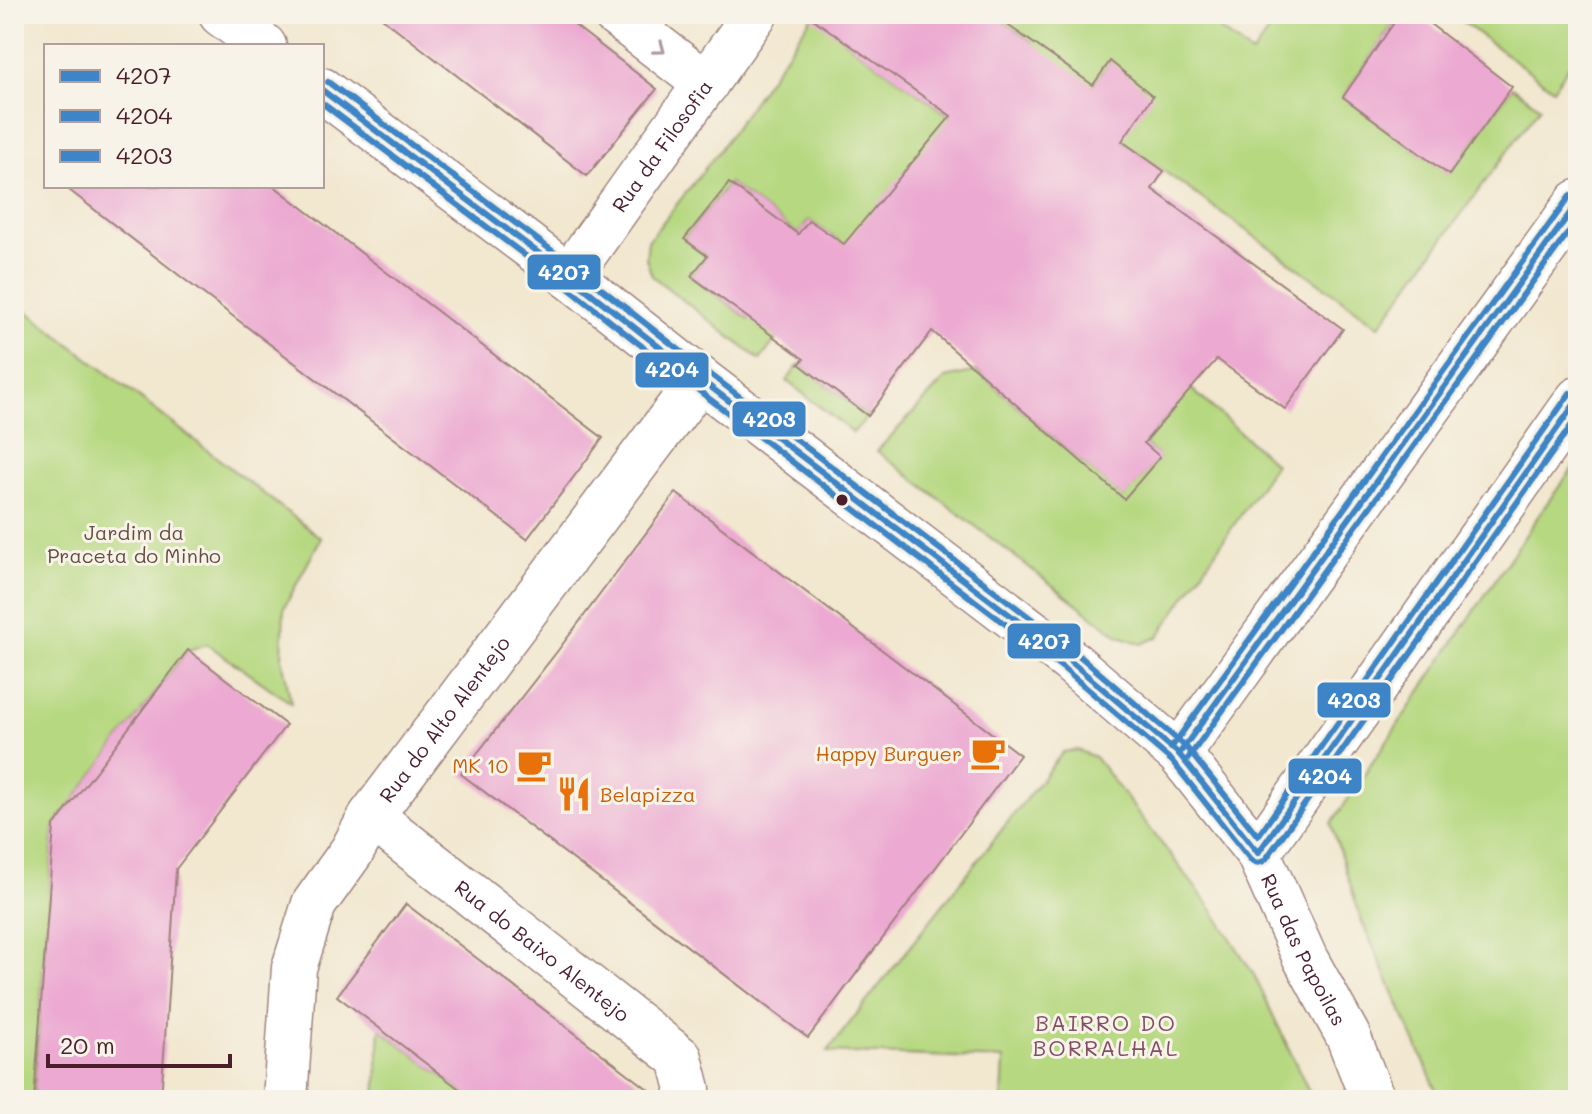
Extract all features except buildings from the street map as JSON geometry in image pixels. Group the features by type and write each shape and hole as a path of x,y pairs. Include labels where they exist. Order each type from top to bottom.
{"street":[{"path":"221,14 261,44"},
{"path":"615,14 706,84"},
{"name":"Rua da Filosofia","path":"569,276 706,84 742,19"},
{"name":"Rua das Papoilas","path":"324,92 1069,660 1179,754 1258,853 1305,958 1348,1036 1373,1100"},
{"path":"1179,754 1578,202"},
{"name":"Rua do Alto Alentejo","path":"285,1100 294,968 314,904 352,851 371,816 700,379"},
{"path":"1258,853 1578,399"},
{"name":"Rua do Baixo Alentejo","path":"371,816 680,1058 688,1089 685,1100"}],"green space":[{"path":"814,14 846,42 970,130 848,247 809,220 798,234 729,183 684,239 707,256 691,276 749,319 787,270 812,292 760,360 652,276 646,258 648,241 718,152"},
{"path":"992,14 1210,14 1207,20 1252,54 1274,25 1261,14 1400,14 1343,97 1449,174 1512,87 1540,107 1379,326 1122,141 1110,62 1056,136 1032,42"},
{"path":"1452,14 1578,14 1578,52 1553,89"},
{"name":"Jardim da Praceta do Minho","path":"14,301 321,538 284,608 282,658 291,703 207,644 188,650 54,826 34,1095 14,1096"},
{"path":"1145,347 1275,464 1158,637 1142,644 1119,636 877,451 946,378 977,371 1124,498 1159,457 1145,443 1172,411 1124,370"},
{"path":"799,364 868,416 853,433 787,381"},
{"path":"1578,461 1578,1100 1441,1100 1362,922 1331,824"},
{"path":"1077,750 1095,757 1212,909 1254,975 1313,1100 1002,1100 1004,1059 827,1052 1063,752"},
{"path":"380,1029 474,1100 376,1100"}],"transit line":[{"name":"4203","path":"328,82 1075,652 1186,747 1258,836 1570,393"},
{"name":"4207","path":"324,92 1069,660 1179,754 1258,853"},
{"name":"4204","path":"324,105 1063,668 1172,761 1256,863 1266,859 1578,416"},
{"name":"4203","path":"1171,748 1570,196"},
{"name":"4207","path":"1179,754 1578,202"},
{"name":"4204","path":"1187,760 1578,219"},
{"name":"4207","path":"1258,853 1578,399"}],"place":[{"name":"Happy Burguer","path":"988,753"},
{"name":"MK 10","path":"534,765"},
{"name":"Belapizza","path":"574,794"}],"district":[{"name":"BAIRRO DO BORRALHAL","path":"1106,1034"}]}
